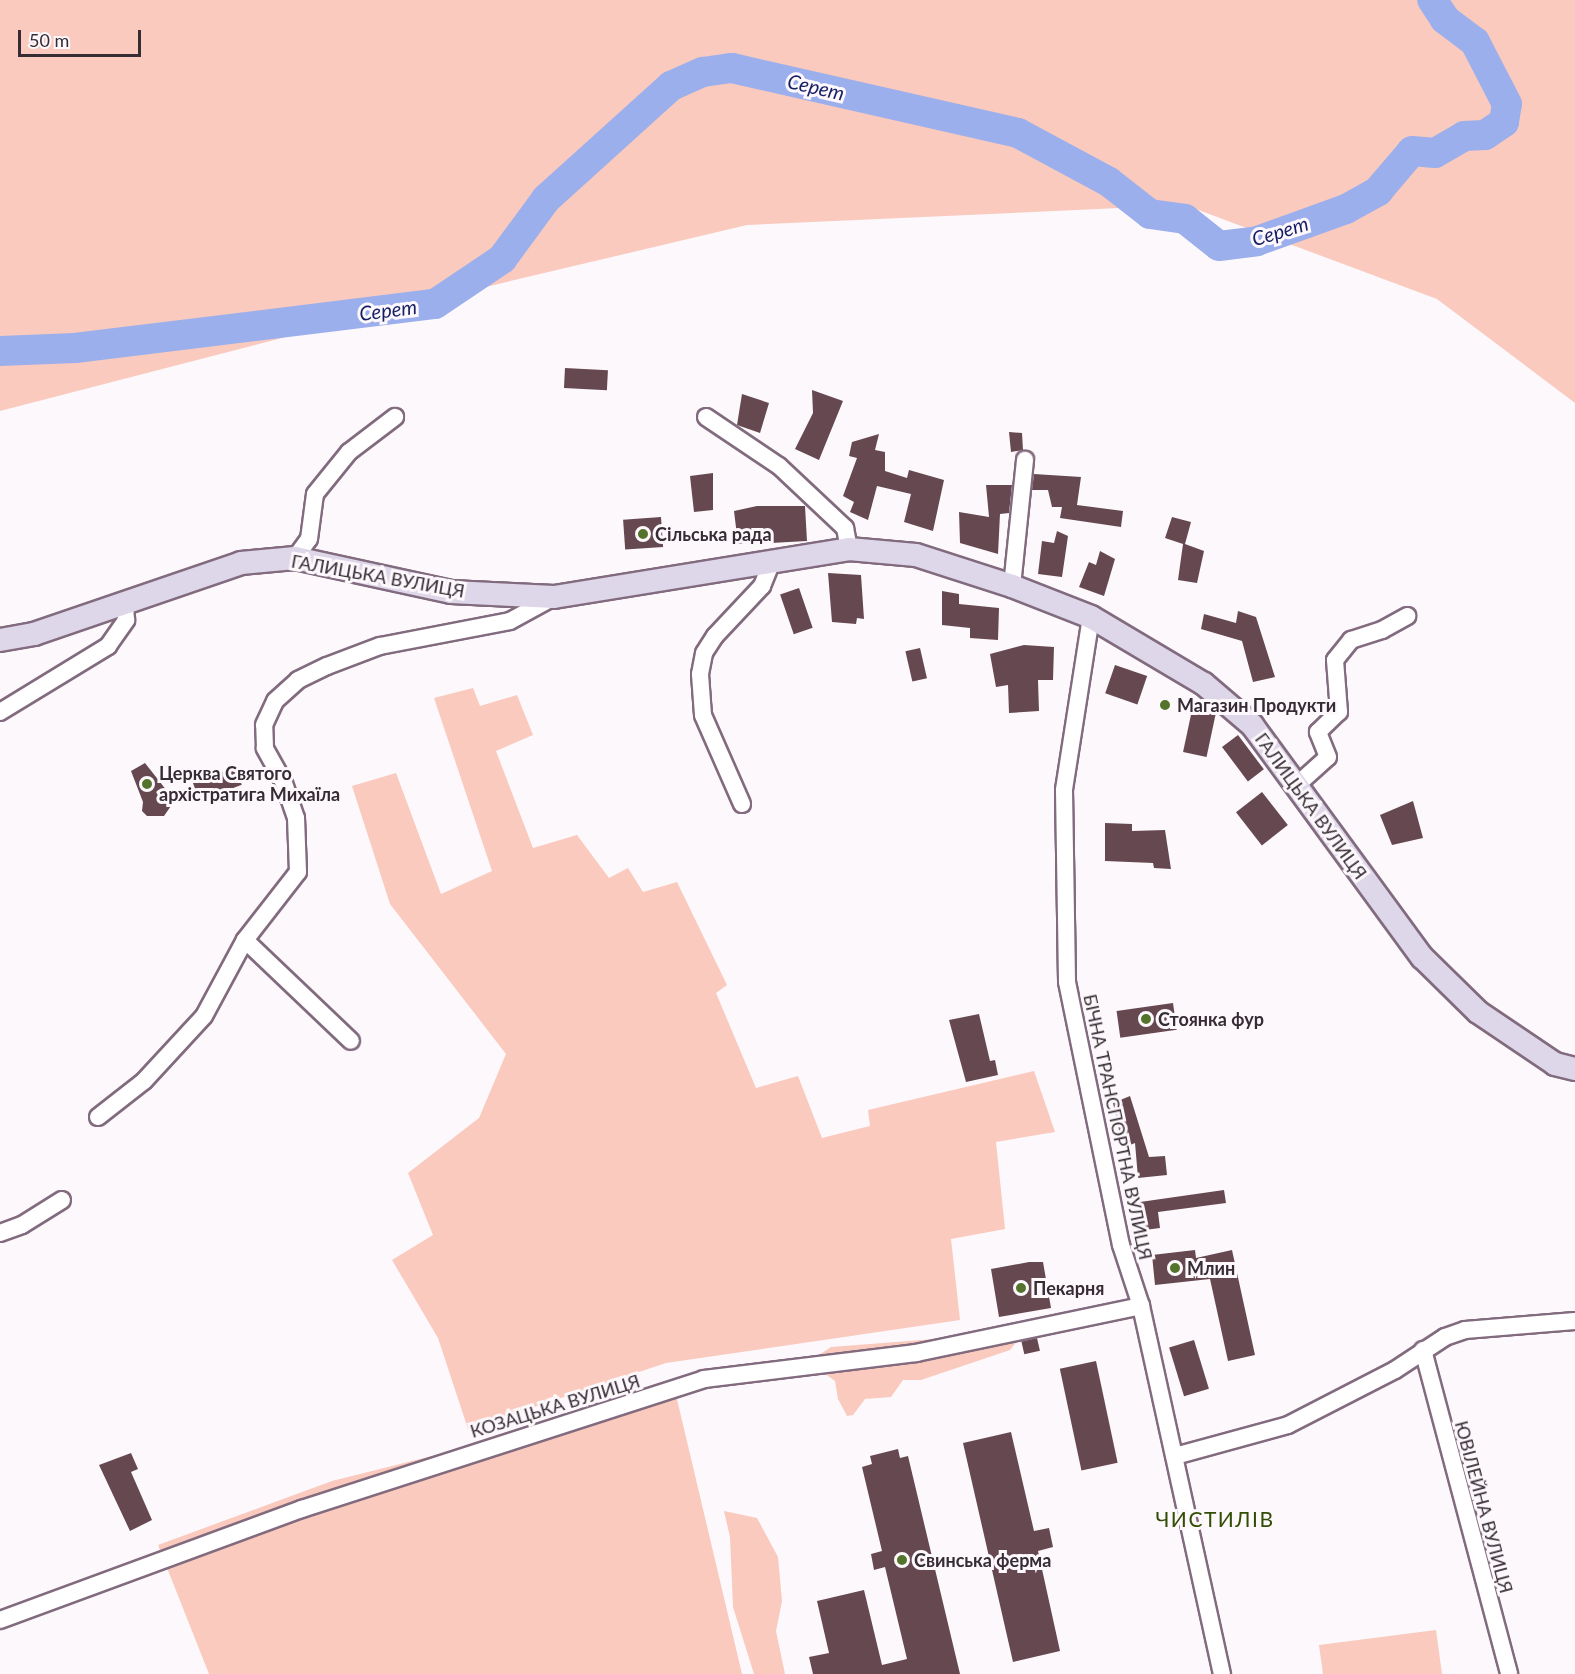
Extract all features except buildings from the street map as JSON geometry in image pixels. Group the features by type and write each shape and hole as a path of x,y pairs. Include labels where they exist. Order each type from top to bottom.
{"main road":[{"name":"ГАЛИЦЬКА ВУЛИЦЯ","path":"0,640 34,634 241,563 295,558 451,592 554,597 771,564 849,549 916,555 1012,586 1091,617 1204,684 1252,725 1298,784 1422,957 1478,1012 1556,1064 1575,1069"}],"street":[{"path":"295,558 309,539 315,494 349,452 395,417"},
{"path":"706,417 779,466 845,528 849,549"},
{"path":"1012,586 1025,460"},
{"path":"742,804 703,715 700,674 704,653 715,636 762,586 771,564"},
{"path":"98,1117 144,1081 204,1016 245,940 298,872 296,818 284,782 265,748 264,725 275,701 298,680 380,646 510,621 554,597"},
{"path":"0,712 108,646 126,620 125,604"},
{"path":"1298,784 1328,757 1318,732 1339,712 1335,660 1351,640 1382,630 1407,616"},
{"name":"БІЧНА ТРАНСПОРТНА ВУЛИЦЯ","path":"1091,617 1064,790 1067,982 1121,1245 1141,1306 1222,1674"},
{"path":"245,940 351,1041"},
{"path":"0,1233 22,1226 62,1200"},
{"name":"КОЗАЦЬКА ВУЛИЦЯ","path":"0,1620 303,1509 704,1379 916,1353 1141,1306"},
{"path":"1175,1456 1288,1425 1395,1370 1424,1350 1465,1330 1575,1321"},
{"name":"ЮВІЛЕЙНА ВУЛИЦЯ","path":"1424,1350 1509,1674"}],"shaded area":[{"path":"0,0 1575,0 1575,403 1437,299 1185,205 747,225 405,306 0,411"},
{"path":"473,688 480,706 517,695 533,735 496,751 533,848 577,835 609,878 628,868 643,892 677,882 727,985 716,993 756,1088 798,1076 822,1138 870,1126 868,1110 1034,1071 1055,1132 996,1142 1005,1229 951,1239 960,1320 666,1363 468,1429 438,1338 392,1260 433,1235 408,1173 479,1118 506,1054 390,904 352,786 396,773 441,894 492,871 434,698"},
{"path":"1004,1325 1018,1340 1010,1350 921,1380 903,1380 891,1397 865,1399 853,1415 847,1416 838,1399 835,1381 820,1370 816,1357 831,1347 948,1338"},
{"path":"676,1395 742,1674 209,1674 158,1545 332,1481"},
{"path":"724,1511 757,1518 778,1557 782,1601 776,1631 785,1674 754,1674 733,1607 730,1537"},
{"path":"1436,1630 1442,1674 1323,1674 1319,1645"}],"waterway":[{"name":"Серет","path":"0,351 75,348 435,304 502,259 546,199 671,86 703,72 732,68 1018,133 1109,182 1150,214 1185,219 1219,246 1257,241 1346,209 1378,191 1412,151 1435,153 1464,136 1485,135 1504,122 1507,104 1475,42 1445,19 1432,0"}],"place":[{"name":"Сільська рада","path":"643,534"},
{"name":"Магазин Продукти","path":"1165,705"},
{"name":"Церква Святого архістратига Михаїла","path":"147,784"},
{"name":"Стоянка фур","path":"1146,1019"},
{"name":"Млин","path":"1175,1268"},
{"name":"Пекарня","path":"1021,1288"},
{"name":"Свинська ферма","path":"902,1560"}],"district":[{"name":"ЧИСТИЛІВ","path":"1215,1519"}]}
